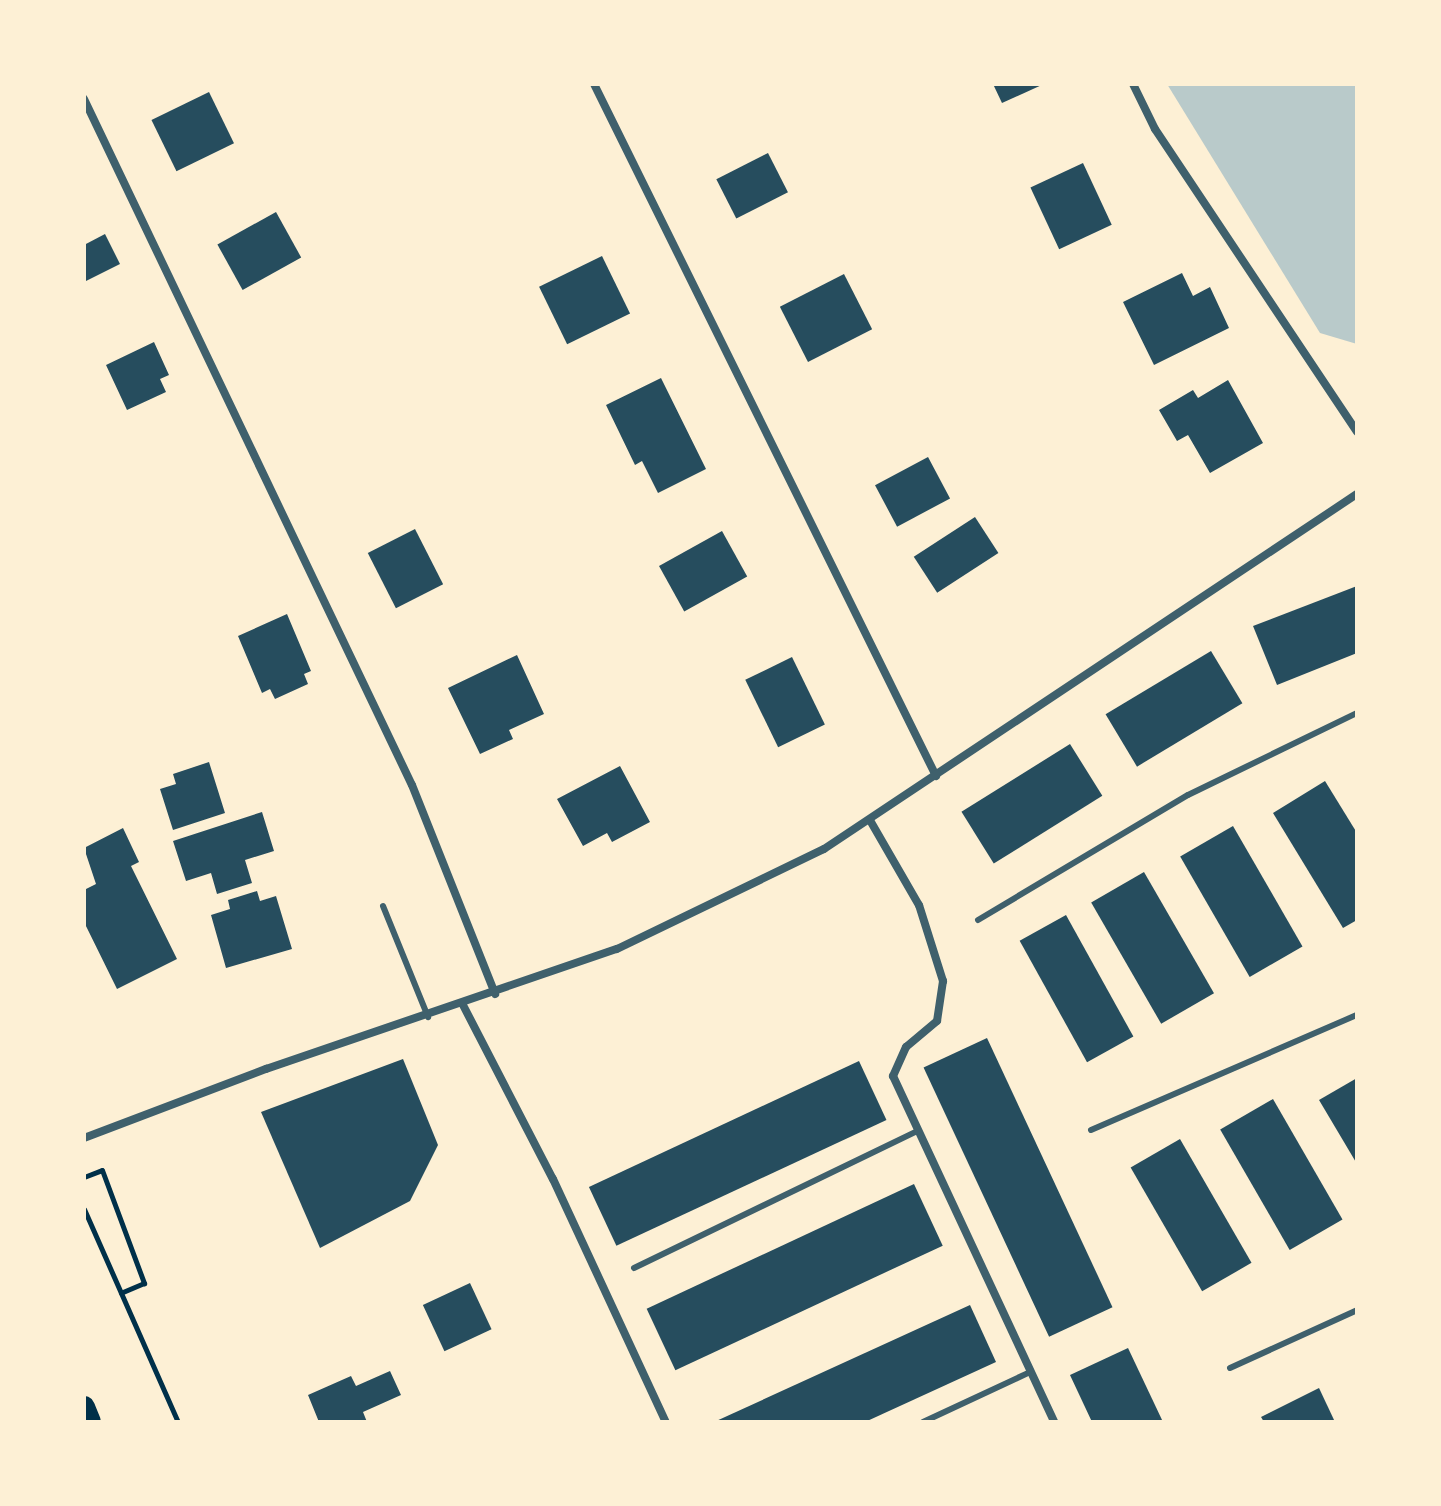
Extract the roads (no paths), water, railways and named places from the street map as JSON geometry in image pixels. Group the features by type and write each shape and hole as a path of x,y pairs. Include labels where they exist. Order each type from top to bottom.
{"highway":[{"path":"84,1407 90,1422"}],"street":[{"path":"594,84 936,776"},
{"path":"1133,84 1155,129 1357,432"},
{"path":"84,99 412,785 495,994"},
{"path":"84,1138 266,1069 495,994 685,918 871,822 1357,494"},
{"path":"871,822 919,905 943,981 937,1021 906,1047 893,1076 1054,1422"},
{"path":"463,1005 553,1179 666,1422"}],"lane":[{"path":"978,920 1188,795 1357,713"},
{"path":"383,906 428,1017"},
{"path":"1091,1130 1357,1015"},
{"path":"634,1268 918,1131"},
{"path":"1230,1368 1357,1310"},
{"path":"923,1422 1030,1372"}]}
